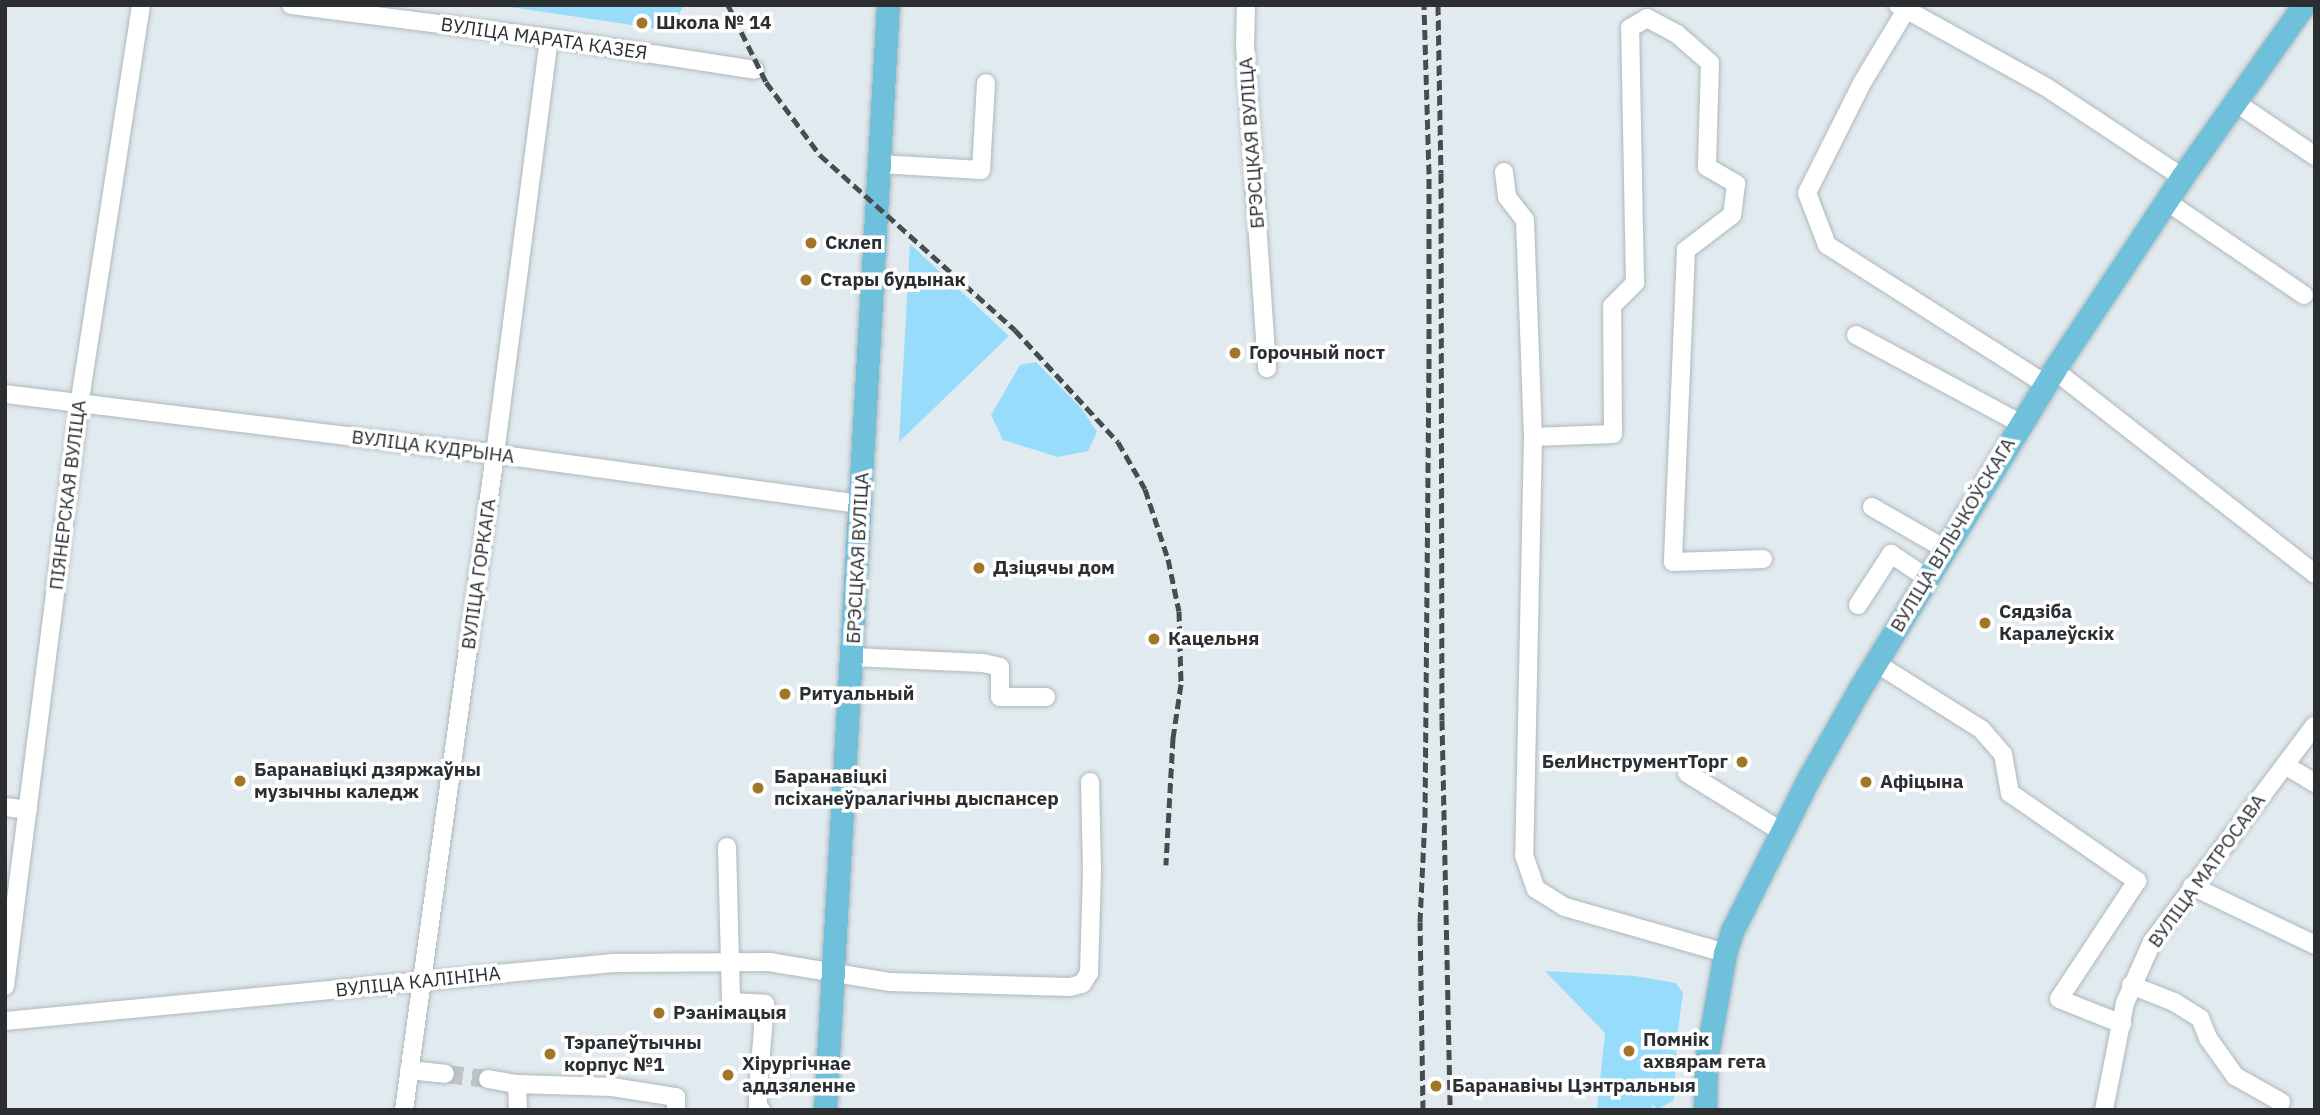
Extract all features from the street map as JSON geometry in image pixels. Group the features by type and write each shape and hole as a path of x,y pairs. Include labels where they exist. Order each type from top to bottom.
{"main road":[{"name":"БРЭСЦКАЯ ВУЛІЦА","path":"825,1110 888,5"},
{"name":"ВУЛІЦА ВІЛЬЧКОЎСКАГА","path":"1705,1110 1706,1061 1725,953 1733,929 1782,832 1875,663 2049,377 2182,177 2304,5"}],"street":[{"name":"ПІЯНЕРСКАЯ ВУЛІЦА","path":"5,986 79,406 141,5"},
{"name":"ВУЛІЦА МАРАТА КАЗЕЯ","path":"291,5 549,38 755,70"},
{"name":"БРЭСЦКАЯ ВУЛІЦА","path":"1246,5 1245,45 1267,368"},
{"path":"2182,177 2046,87 1904,7 1807,193 1827,245 2049,377 2315,574"},
{"path":"1533,437 1614,434 1612,306 1635,284 1630,28 1647,18 1677,34 1710,63 1707,167 1736,184 1732,215 1686,250 1673,562 1763,559"},
{"name":"ВУЛІЦА ГОРКАГА","path":"404,1110 495,454 549,38"},
{"path":"879,164 981,170 986,83"},
{"path":"2235,102 2315,156"},
{"path":"1504,172 1507,197 1525,220 1533,437 1524,855 1536,889 1566,907 1725,953"},
{"path":"2166,201 2304,295"},
{"path":"1856,335 2021,424"},
{"name":"ВУЛІЦА КУДРЫНА","path":"5,394 79,406 495,454 861,504"},
{"path":"1872,507 1945,549"},
{"path":"1858,605 1891,554 1927,578"},
{"path":"852,657 983,663 1000,667 1000,697 1046,697"},
{"path":"1875,663 1981,729 2003,754 2010,793 2137,881 2059,999 2122,1024"},
{"name":"ВУЛІЦА МАТРОСАВА","path":"2104,1110 2131,985 2152,942 2315,725"},
{"path":"2285,765 2315,783"},
{"path":"1687,772 1782,832"},
{"name":"ВУЛІЦА КАЛІНІНА","path":"5,1021 613,963 782,963 925,984 1070,987 1082,984 1088,972 1092,870 1090,782"},
{"path":"5,807 28,810"},
{"path":"727,847 731,1002 765,1004 758,1090 758,1106 761,1110"},
{"path":"2192,886 2315,945"},
{"path":"2131,985 2174,1002 2200,1017 2208,1038 2235,1076 2281,1102"},
{"path":"409,1070 445,1074"},
{"path":"488,1079 517,1084 612,1087 676,1097 676,1110"},
{"path":"517,1084 518,1110"}],"shaded area":[{"path":"496,5 684,5 675,21 653,28"},
{"path":"910,244 1009,336 899,442"},
{"path":"1036,362 1082,409 1097,432 1088,451 1058,457 1003,440 991,415 1020,365"},
{"path":"1545,971 1635,976 1676,983 1683,993 1677,1037 1674,1100 1658,1109 1652,1105 1652,1110 1597,1110 1605,1033"}],"tunnel":[{"path":"445,1074 488,1079"}],"railway":[{"path":"728,5 766,82 820,155 1015,330 1118,442 1145,489 1168,559 1179,611 1181,684 1173,738 1166,865"},
{"path":"1423,1110 1420,922 1425,817 1429,369 1429,174 1424,5"},
{"path":"1438,5 1442,720 1450,1110"}],"place":[{"name":"Школа № 14","path":"642,23"},
{"name":"Склеп","path":"811,243"},
{"name":"Стары будынак","path":"806,280"},
{"name":"Горочный пост","path":"1235,353"},
{"name":"Дзіцячы дом","path":"979,568"},
{"name":"Сядзіба Каралеўскіх","path":"1985,623"},
{"name":"Кацельня","path":"1154,639"},
{"name":"Ритуальный","path":"785,694"},
{"name":"БелИнструментТорг","path":"1742,762"},
{"name":"Баранавіцкі дзяржаўны музычны каледж","path":"240,781"},
{"name":"Афіцына","path":"1866,782"},
{"name":"Баранавіцкі псіханеўралагічны дыспансер","path":"758,788"},
{"name":"Рэанімацыя","path":"659,1013"},
{"name":"Помнік ахвярам гета","path":"1629,1051"},
{"name":"Тэрапеўтычны корпус №1","path":"550,1054"},
{"name":"Хірургічнае аддзяленне","path":"728,1075"},
{"name":"Баранавічы Цэнтральныя","path":"1436,1086"}]}
